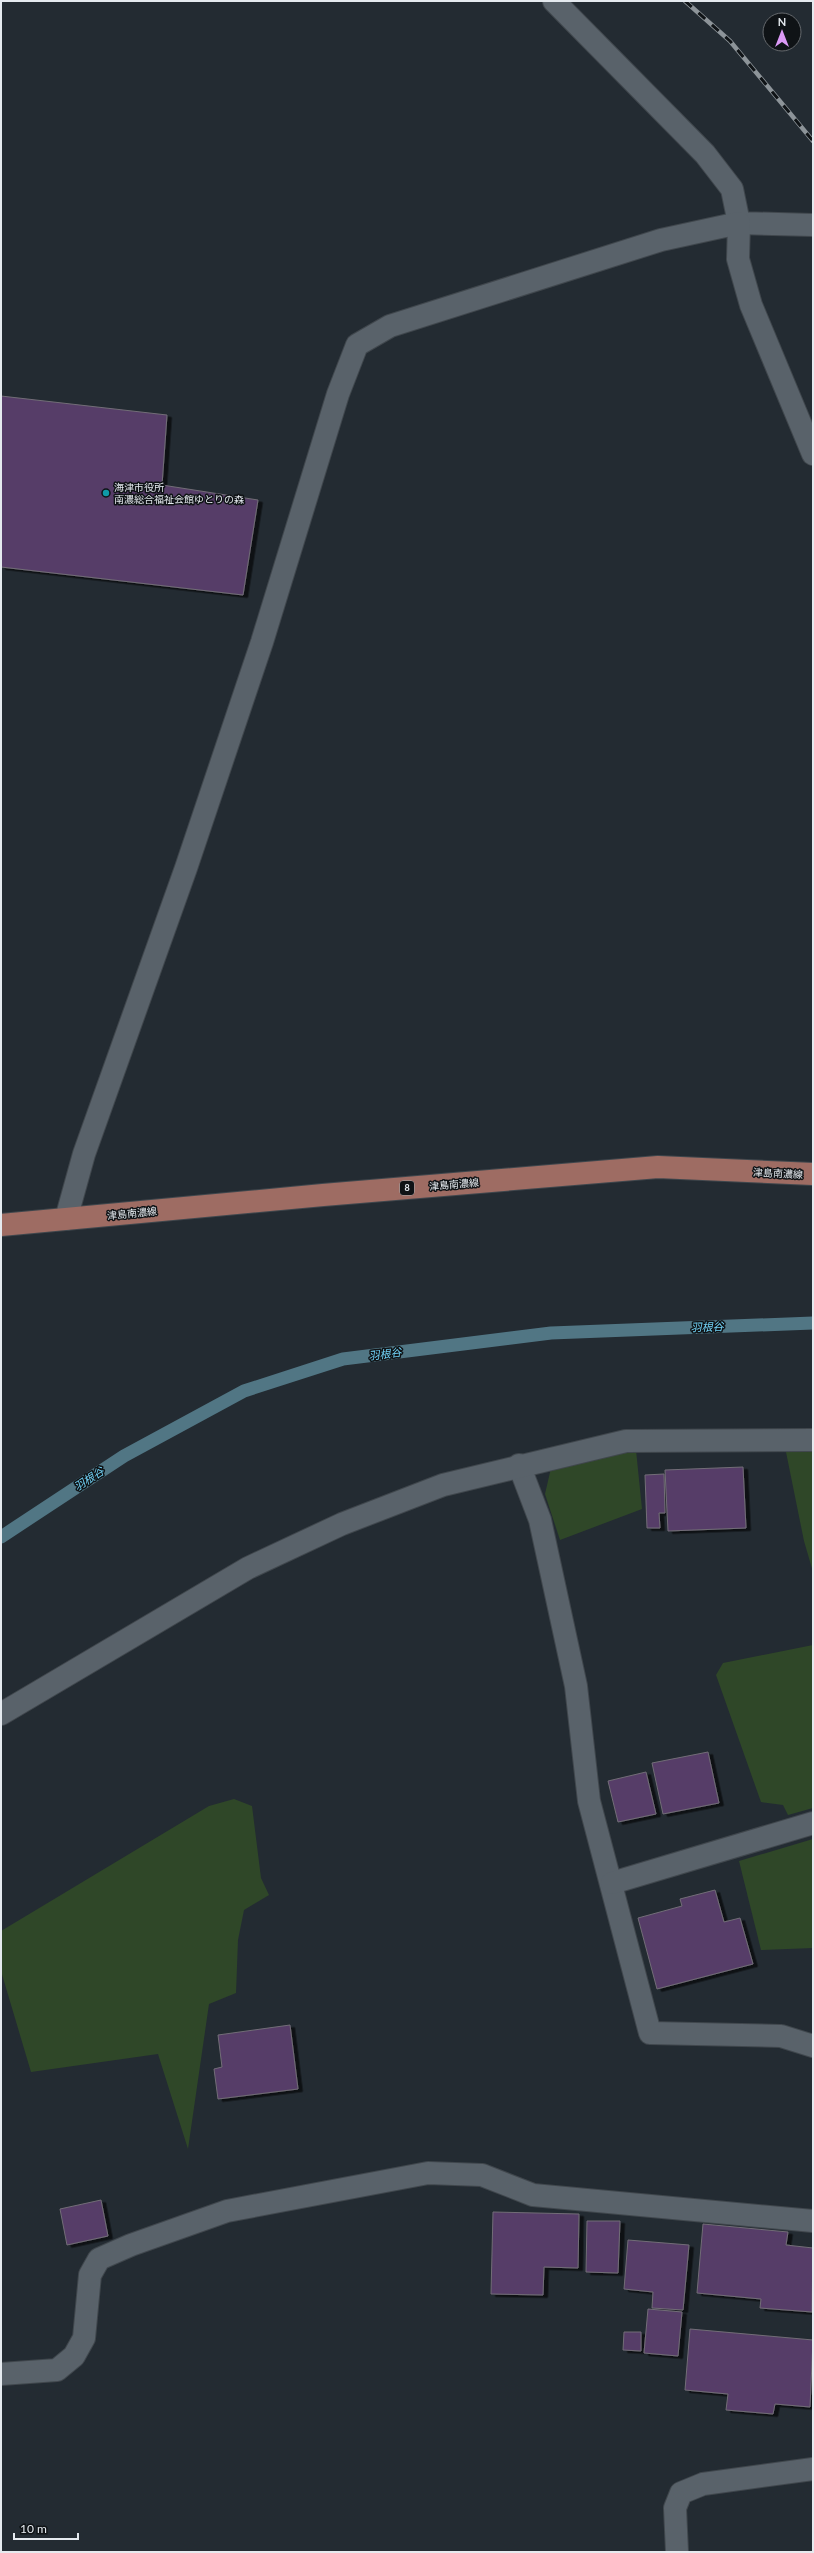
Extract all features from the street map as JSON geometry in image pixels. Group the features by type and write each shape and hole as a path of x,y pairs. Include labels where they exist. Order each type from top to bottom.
{"main road":[{"name":"津島南濃線","path":"1,1225 323,1195 658,1167 813,1174"}],"street":[{"path":"554,1 705,154 732,188 739,223 738,259 751,305 813,454"},
{"path":"66,1219 84,1154 184,876 259,650 338,394 357,345 390,326 661,240 739,223 813,225"},
{"path":"1,1714 248,1568 342,1524 443,1485 519,1465 626,1441 813,1440"},
{"path":"519,1465 540,1520 576,1686 589,1801 612,1883 650,2033 781,2036 813,2046"},
{"path":"612,1883 813,1824"},
{"path":"1,2374 57,2370 74,2356 84,2338 90,2275 99,2259 131,2245 227,2211 420,2175 482,2175 533,2195 813,2221"},
{"path":"677,2552 675,2508 681,2494 703,2484 813,2469"}],"green space":[{"path":"636,1450 642,1509 560,1540 545,1494 551,1468"},
{"path":"813,1451 813,1572 804,1541 786,1452"},
{"path":"813,1645 813,1808 788,1815 783,1805 761,1802 716,1675 723,1663"},
{"path":"234,1799 252,1806 261,1878 269,1895 244,1910 238,1940 236,1993 209,2004 188,2149 158,2054 31,2072 1,1971 1,1931 209,1806"},
{"path":"813,1839 813,1948 761,1950 739,1861"}],"building":[{"name":"海津市役所 南濃総合福祉会館ゆとりの森","path":"1,396 167,415 162,485 258,500 243,595 1,567"},
{"path":"743,1467 746,1528 668,1531 665,1470"},
{"path":"664,1474 665,1513 659,1513 660,1528 647,1528 645,1475"},
{"path":"708,1752 719,1803 663,1814 652,1763"},
{"path":"646,1772 656,1814 618,1822 608,1781"},
{"path":"715,1890 724,1922 740,1918 753,1964 657,1989 638,1918 682,1906 680,1899"},
{"path":"290,2025 298,2089 218,2099 214,2069 222,2067 218,2035"},
{"path":"101,2200 108,2236 67,2245 60,2209"},
{"path":"493,2212 579,2214 578,2268 544,2267 543,2295 491,2294"},
{"path":"587,2221 620,2221 618,2273 586,2272"},
{"path":"703,2224 788,2232 786,2245 813,2248 812,2312 760,2308 761,2299 697,2293"},
{"path":"628,2240 689,2245 683,2310 652,2308 653,2292 624,2289"},
{"path":"648,2309 682,2312 678,2356 644,2353"},
{"path":"690,2329 813,2340 810,2407 775,2404 773,2414 726,2410 728,2394 685,2390"},
{"path":"624,2332 641,2332 641,2351 623,2350"}],"waterway":[{"name":"羽根谷","path":"1,1537 124,1456 244,1391 343,1359 551,1333 813,1323"}],"railway":[{"path":"685,1 730,41 813,141"}],"place":[{"name":"海津市役所 南濃総合福祉会館ゆとりの森","path":"106,493"}]}
